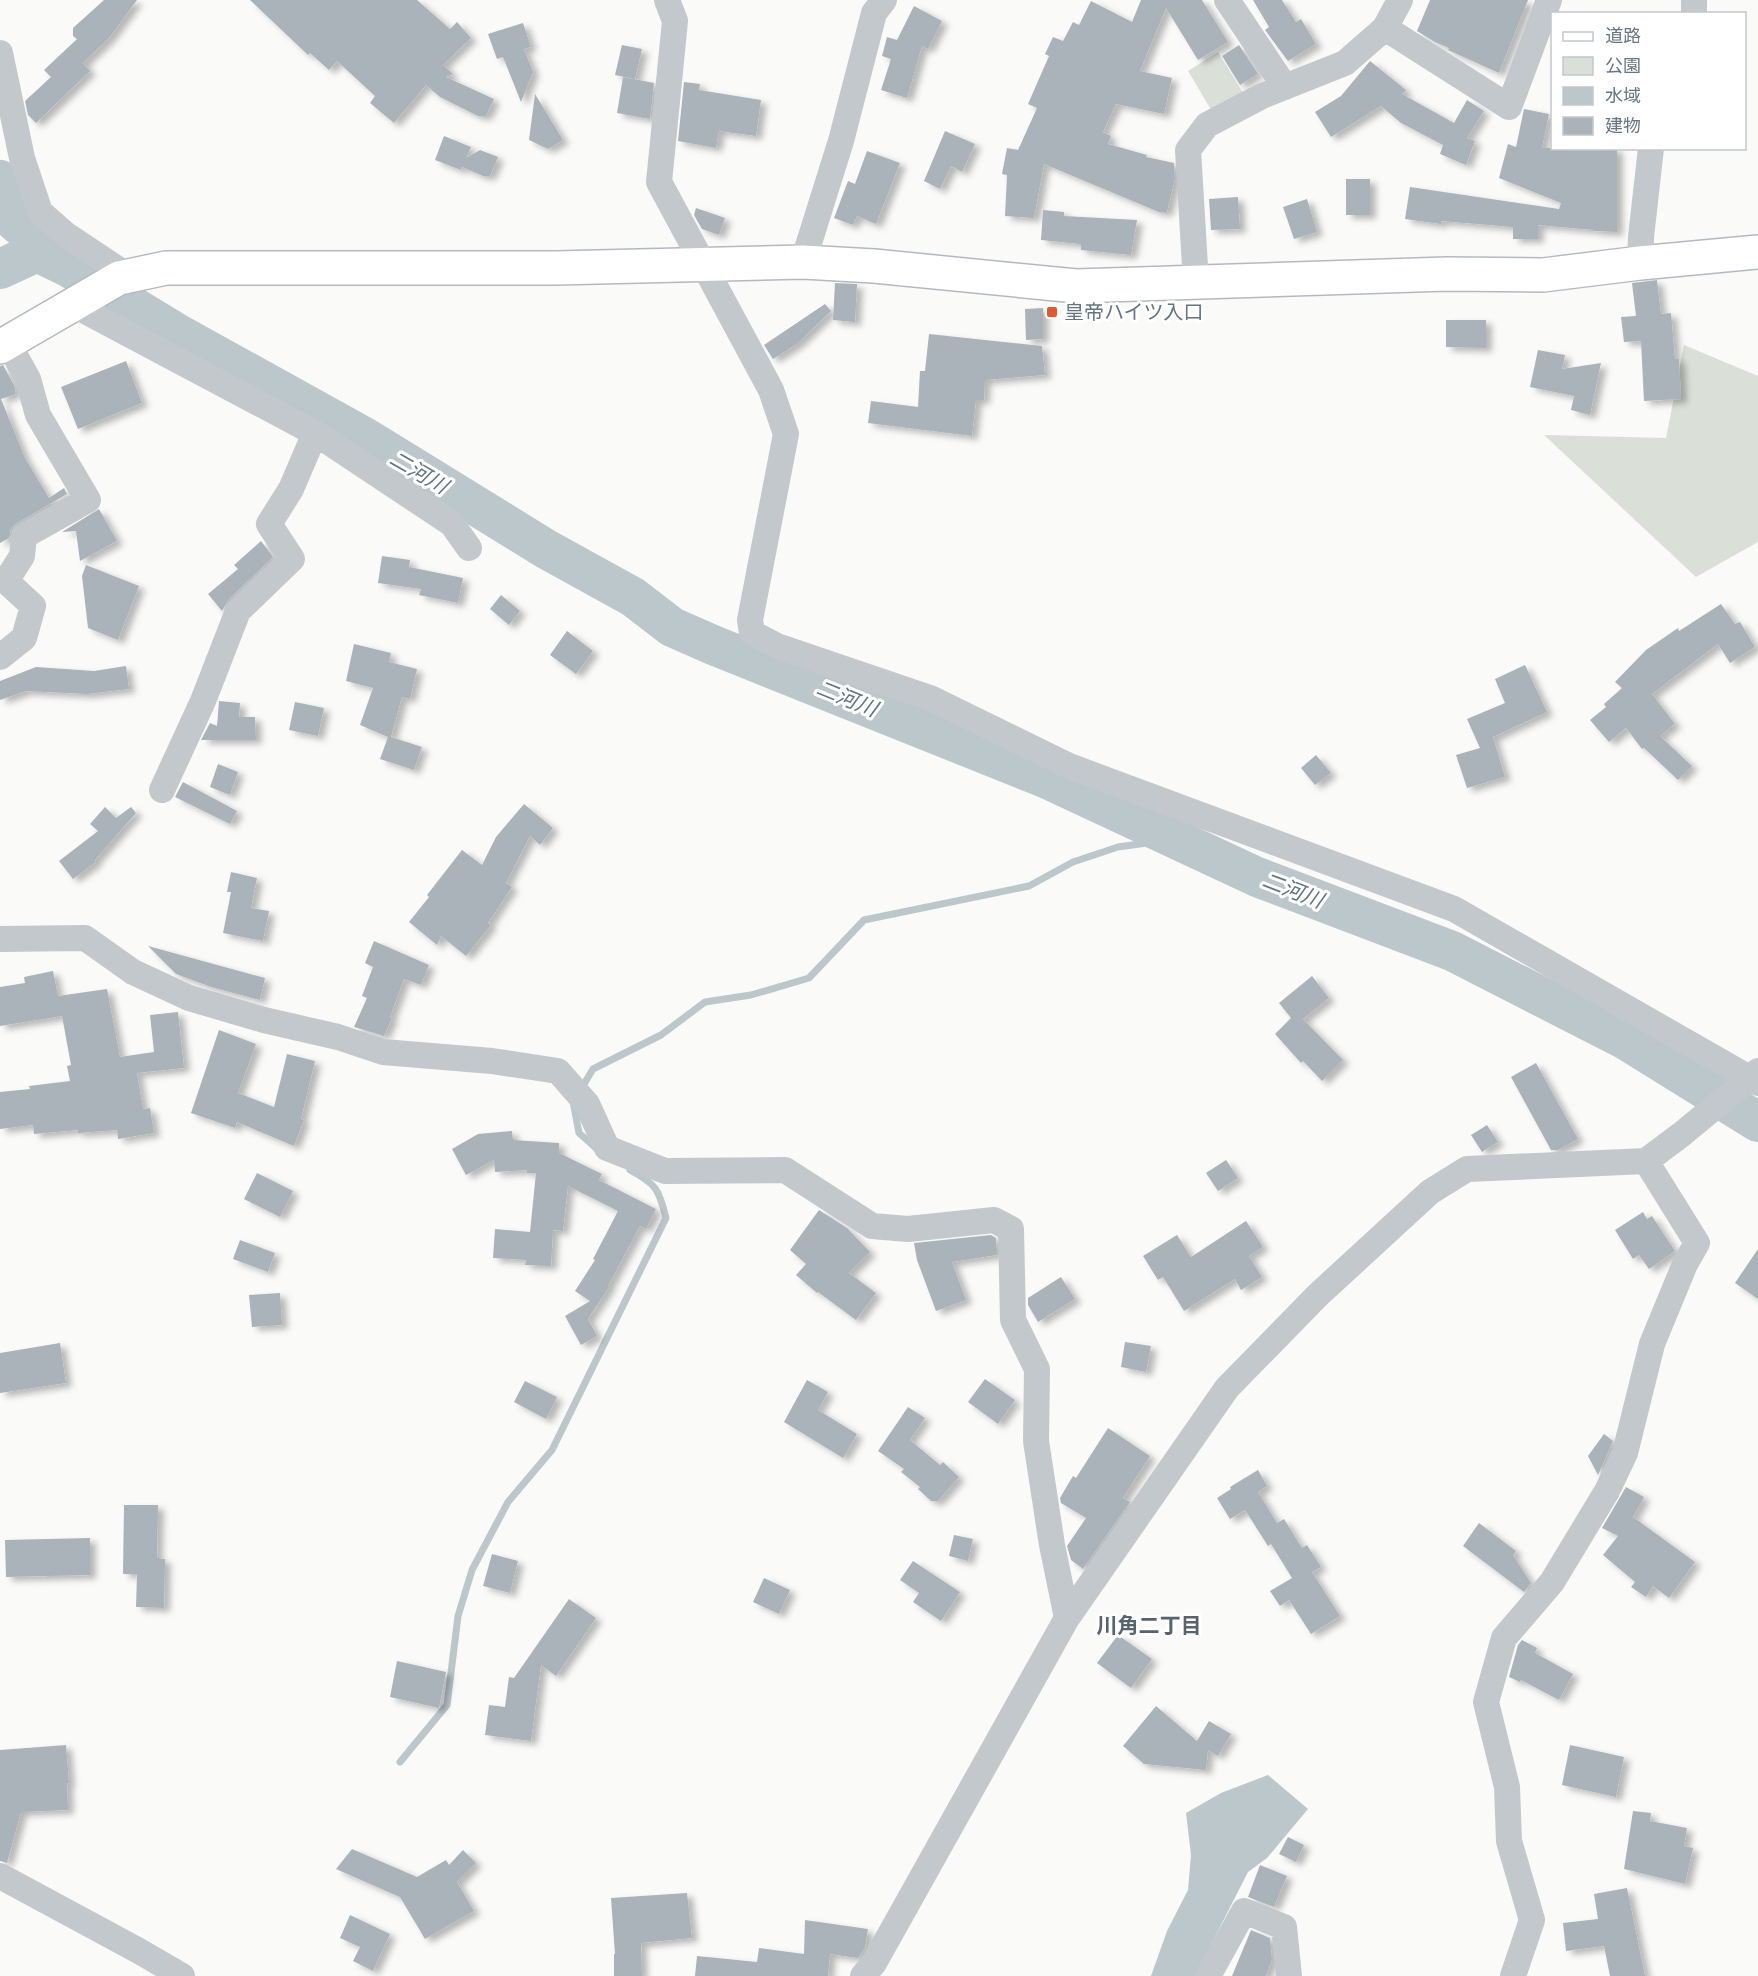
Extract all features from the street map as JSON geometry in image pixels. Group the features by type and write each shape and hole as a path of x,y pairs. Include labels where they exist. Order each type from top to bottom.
{"street":[{"path":"667,0 675,21 659,182 771,390 786,434 750,621 752,633 777,646 930,698 1069,766 1454,909 1751,1079 1646,1161 1467,1169 1430,1192 1318,1295 1227,1388 1067,1618 874,1964 863,1976"},
{"path":"803,262 841,141 874,13 884,0"},
{"path":"1227,0 1285,87"},
{"path":"1196,283 1188,150 1207,125 1262,96 1345,63 1385,28 1400,0"},
{"path":"1385,28 1509,107 1550,0"},
{"path":"0,53 22,159 40,212 65,234 123,277"},
{"path":"1641,264 1641,237 1651,150"},
{"path":"0,657 24,638 33,606 6,580 22,556 24,536 88,500 38,415 28,379 4,345 123,277 166,268 556,268 803,262 874,266 1076,286 1447,274 1543,275 1758,252"},
{"path":"78,302 315,433 452,524 470,548"},
{"path":"162,790 203,701 238,611 292,559 269,524 291,489 315,433"},
{"path":"0,939 85,938 133,972 189,998 264,1020 338,1037 383,1052 492,1061 558,1071 587,1104 607,1148 665,1171 784,1170 872,1226 908,1229 994,1220 1011,1229 1013,1320 1036,1369 1036,1441 1052,1545 1067,1618"},
{"path":"1513,1976 1532,1920 1509,1841 1507,1787 1486,1702 1504,1638 1552,1582 1607,1491 1625,1453 1652,1344 1685,1264 1697,1243 1646,1161"},
{"path":"0,1876 182,1976"},
{"path":"1208,1976 1244,1911 1284,1927 1289,1976"}],"green space":[{"path":"1218,52 1248,101 1216,118 1188,71"},
{"path":"1684,345 1758,376 1758,542 1696,577 1544,435 1666,438"}],"water":[{"path":"1268,1775 1308,1809 1267,1858 1248,1872 1195,1976 1151,1976 1167,1931 1188,1890 1191,1855 1186,1813 1221,1793"}],"building":[{"path":"104,0 137,0 109,38 83,63 90,71 36,123 28,115 25,101 51,77 44,70 77,39 73,36 73,28"},
{"path":"250,0 417,0 450,29 457,22 471,38 443,65 453,74 446,77 494,99 486,116 478,116 440,97 426,85 394,123 370,103 375,96 337,61 329,70 310,53 308,55"},
{"path":"1141,0 1202,0 1228,42 1198,60 1166,8 1140,71 1172,78 1164,114 1116,104 1103,132 1111,136 1108,144 1147,155 1146,157 1174,163 1175,179 1167,212 1159,212 1044,164 1034,218 1005,216 1007,175 1002,174 1007,148 1018,150 1037,108 1028,104 1049,56 1045,54 1053,37 1063,41 1073,22 1079,25 1091,1 1132,22"},
{"path":"1253,0 1282,0 1296,22 1301,19 1316,44 1288,61 1265,30 1269,27"},
{"path":"1430,0 1528,0 1499,73 1448,50 1449,48 1417,31"},
{"path":"914,6 942,21 928,49 922,46 907,98 881,90 891,59 882,56 887,37 897,40"},
{"path":"523,23 531,47 524,49 533,72 521,102 503,57 497,59 488,34"},
{"path":"622,45 642,49 635,79 615,75"},
{"path":"1239,45 1258,74 1240,85 1222,56"},
{"path":"1370,61 1406,90 1402,94 1454,123 1467,100 1484,111 1467,138 1475,141 1466,165 1440,154 1443,145 1401,123 1381,106 1331,137 1315,112 1341,96"},
{"path":"623,77 654,83 650,119 617,113"},
{"path":"684,82 700,84 699,90 761,100 756,136 719,131 716,148 678,141"},
{"path":"535,94 563,140 548,149 529,140"},
{"path":"1524,109 1549,114 1542,148 1617,150 1617,232 1538,225 1538,239 1513,239 1513,227 1441,221 1441,224 1405,219 1410,187 1559,209 1561,203 1499,178 1508,144 1516,147"},
{"path":"945,131 975,144 962,172 951,166 940,189 924,181"},
{"path":"444,136 471,147 466,158 480,150 498,157 490,176 483,176 462,167 461,170 435,160"},
{"path":"867,151 900,163 876,224 857,216 853,225 834,218 848,181 855,184"},
{"path":"1346,179 1370,179 1370,215 1346,215"},
{"path":"1238,197 1240,229 1211,230 1209,199"},
{"path":"1307,199 1317,232 1294,239 1283,207"},
{"path":"696,208 725,218 719,235 702,229 694,215"},
{"path":"1043,210 1064,212 1064,216 1137,220 1131,255 1081,250 1081,244 1041,240"},
{"path":"1657,280 1661,314 1671,313 1675,359 1679,359 1681,399 1644,401 1641,341 1624,342 1621,317 1636,316 1632,283"},
{"path":"835,283 857,284 855,322 833,320"},
{"path":"825,304 831,311 797,344 773,359 764,345"},
{"path":"1043,308 1043,339 1026,340 1025,309"},
{"path":"1446,320 1486,320 1486,348 1446,347"},
{"path":"929,334 1042,346 1045,375 985,380 984,400 976,400 972,436 868,423 871,401 918,407 920,371 925,371"},
{"path":"1538,350 1565,355 1562,369 1601,363 1590,415 1571,410 1574,396 1530,387"},
{"path":"126,361 142,403 78,429 61,387"},
{"path":"3,365 14,385 16,394 1,399 25,458 49,498 64,488 67,494 17,523 11,528 9,538 0,543 0,366"},
{"path":"99,509 117,541 80,561 76,531 62,532"},
{"path":"261,541 273,557 228,600 222,611 208,594 238,569 234,565"},
{"path":"382,556 410,560 409,567 463,578 458,603 419,595 421,589 378,583"},
{"path":"86,565 139,586 118,640 88,628 82,576"},
{"path":"501,595 520,611 509,625 490,609"},
{"path":"1721,604 1735,624 1740,622 1755,647 1730,663 1718,644 1652,694 1675,724 1660,736 1692,766 1678,780 1644,748 1642,749 1626,728 1609,742 1590,720 1606,707 1604,704 1622,688 1615,682 1646,650 1678,628 1679,631"},
{"path":"567,631 593,651 576,674 550,655"},
{"path":"354,644 391,653 389,662 417,669 410,699 402,697 391,737 422,747 414,770 380,759 388,737 360,725 373,688 346,681"},
{"path":"1525,665 1547,712 1493,737 1505,777 1467,788 1456,755 1480,748 1467,719 1505,703 1495,679"},
{"path":"126,666 129,689 87,694 26,691 0,700 0,681 36,667 94,671"},
{"path":"219,701 240,703 239,717 255,717 256,740 201,740 210,723 217,726"},
{"path":"295,702 324,708 318,736 289,730"},
{"path":"1316,755 1331,773 1315,785 1301,768"},
{"path":"218,764 238,772 230,795 210,787"},
{"path":"183,782 237,811 230,824 175,797"},
{"path":"524,804 553,828 540,845 530,836 506,883 512,887 488,923 491,925 466,956 441,936 437,945 409,922 462,850 482,865 496,837"},
{"path":"105,807 116,818 131,807 136,813 95,860 96,862 73,879 59,861 98,831 90,824"},
{"path":"231,872 257,878 251,908 269,911 263,941 223,933 231,892 227,892"},
{"path":"374,941 429,965 421,985 404,979 384,1036 354,1027 367,998 362,996 373,967 365,963"},
{"path":"148,946 265,978 260,1000 211,987 176,974"},
{"path":"53,971 58,996 107,989 120,1057 154,1052 150,1015 178,1012 184,1068 137,1073 143,1109 150,1108 154,1133 118,1139 117,1130 78,1133 78,1130 34,1134 33,1125 0,1129 0,1092 70,1081 67,1066 71,1065 62,1016 0,1026 0,987 25,983 24,977"},
{"path":"1312,976 1329,998 1303,1019 1343,1060 1322,1081 1303,1061 1301,1063 1275,1034 1291,1018 1279,1003"},
{"path":"219,1030 256,1044 238,1093 274,1107 287,1054 315,1061 301,1119 304,1120 294,1146 237,1122 235,1128 191,1113"},
{"path":"1536,1063 1578,1139 1558,1150 1551,1150 1511,1077"},
{"path":"1487,1125 1498,1142 1482,1152 1471,1135"},
{"path":"512,1131 513,1140 559,1143 559,1153 602,1174 599,1180 656,1209 646,1229 640,1226 609,1287 588,1319 597,1336 581,1345 565,1316 590,1301 575,1291 595,1260 593,1259 618,1211 568,1186 563,1231 553,1230 551,1266 525,1265 526,1260 493,1258 495,1229 530,1232 536,1173 527,1173 527,1170 495,1172 494,1160 466,1175 452,1149 478,1134"},
{"path":"1226,1160 1238,1178 1218,1191 1206,1173"},
{"path":"257,1173 293,1191 280,1217 244,1199"},
{"path":"819,1210 847,1228 870,1252 849,1273 876,1293 856,1320 817,1293 796,1275 806,1264 790,1250"},
{"path":"1643,1212 1647,1219 1652,1216 1675,1251 1649,1269 1639,1255 1633,1259 1615,1230"},
{"path":"1246,1221 1263,1247 1249,1256 1262,1277 1241,1290 1235,1279 1184,1311 1163,1277 1158,1280 1143,1256 1177,1235 1191,1257"},
{"path":"991,1235 996,1238 997,1255 952,1262 966,1300 936,1311 917,1260 914,1243"},
{"path":"240,1240 275,1253 268,1272 233,1259"},
{"path":"1758,1249 1758,1299 1735,1283"},
{"path":"1061,1277 1075,1299 1038,1322 1028,1305 1028,1298"},
{"path":"280,1293 282,1325 252,1327 249,1295"},
{"path":"1125,1342 1151,1346 1146,1372 1121,1367"},
{"path":"60,1343 66,1383 0,1393 0,1353"},
{"path":"985,1379 1015,1400 998,1424 968,1402"},
{"path":"807,1380 828,1392 818,1410 857,1434 843,1458 784,1422"},
{"path":"525,1381 557,1397 546,1419 514,1402"},
{"path":"908,1407 925,1418 910,1440 940,1465 943,1462 959,1477 938,1501 931,1501 918,1489 920,1487 901,1472 904,1469 878,1451"},
{"path":"1108,1428 1150,1456 1123,1498 1130,1502 1083,1569 1071,1560 1067,1546 1086,1518 1061,1503 1060,1498 1073,1476 1076,1478"},
{"path":"1604,1434 1613,1441 1598,1475 1588,1456"},
{"path":"1258,1470 1267,1486 1258,1492 1277,1523 1284,1519 1302,1548 1307,1545 1321,1567 1312,1572 1340,1616 1311,1634 1289,1600 1280,1606 1270,1591 1292,1578 1271,1544 1268,1546 1245,1510 1230,1519 1217,1498"},
{"path":"1626,1487 1644,1497 1633,1517 1695,1562 1669,1598 1653,1586 1646,1597 1631,1587 1635,1582 1603,1555 1618,1536 1602,1528"},
{"path":"124,1505 158,1505 157,1558 165,1559 164,1608 136,1607 137,1574 123,1574"},
{"path":"1479,1523 1516,1551 1513,1555 1531,1583 1524,1592 1463,1546"},
{"path":"954,1535 973,1539 968,1561 949,1556"},
{"path":"90,1538 90,1575 6,1577 5,1540"},
{"path":"492,1554 518,1561 510,1593 483,1586"},
{"path":"913,1561 960,1592 941,1621 913,1602 919,1593 900,1580"},
{"path":"764,1578 790,1590 779,1614 753,1602"},
{"path":"569,1599 596,1618 556,1676 541,1665 531,1741 485,1735 489,1705 505,1707 509,1677 514,1678"},
{"path":"1118,1635 1152,1659 1131,1688 1097,1663"},
{"path":"1522,1640 1537,1648 1535,1653 1573,1674 1559,1700 1521,1680 1520,1682 1509,1677 1518,1645"},
{"path":"397,1661 446,1672 439,1708 390,1697"},
{"path":"1156,1706 1197,1741 1209,1721 1231,1734 1218,1756 1208,1750 1206,1770 1144,1764 1123,1746"},
{"path":"66,1745 69,1783 67,1784 68,1810 21,1812 7,1863 0,1861 0,1750"},
{"path":"1570,1745 1624,1757 1616,1797 1562,1785"},
{"path":"1633,1811 1651,1813 1650,1821 1687,1828 1684,1846 1693,1848 1685,1884 1624,1869"},
{"path":"1288,1837 1304,1845 1296,1862 1279,1854"},
{"path":"352,1849 417,1877 446,1860 449,1865 463,1850 476,1863 457,1882 474,1911 425,1939 400,1897 336,1869"},
{"path":"1260,1865 1287,1876 1274,1907 1248,1897"},
{"path":"1627,1888 1645,1976 1610,1976 1604,1946 1566,1951 1563,1923 1598,1919 1594,1894"},
{"path":"687,1893 692,1938 641,1943 642,1976 614,1976 615,1954 611,1898"},
{"path":"350,1915 390,1934 373,1971 353,1961 360,1947 340,1938"},
{"path":"805,1920 868,1929 865,1948 858,1958 830,1954 828,1976 695,1976 697,1956 757,1962 759,1948 804,1954"},
{"path":"1251,1930 1270,1938 1272,1960 1266,1976 1232,1976"}],"waterway":[{"name":"二河川","path":"0,180 11,218 68,267 180,335 366,438 546,549 633,597 672,627 1045,778 1257,877 1452,951 1626,1040 1758,1122"},
{"path":"0,269 37,252 68,267"},
{"path":"581,1089 593,1069 661,1035 705,1002 751,995 809,978 864,920 1029,886 1073,862 1118,847 1176,839"},
{"path":"573,1101 579,1133 598,1150"},
{"path":"400,1762 447,1705 458,1616 472,1570 508,1502 552,1450 666,1218 655,1188 646,1179 630,1170"}],"place":[{"name":"皇帝ハイツ入口","path":"1052,312"}],"district":[{"name":"川角二丁目","path":"1149,1625"}]}
